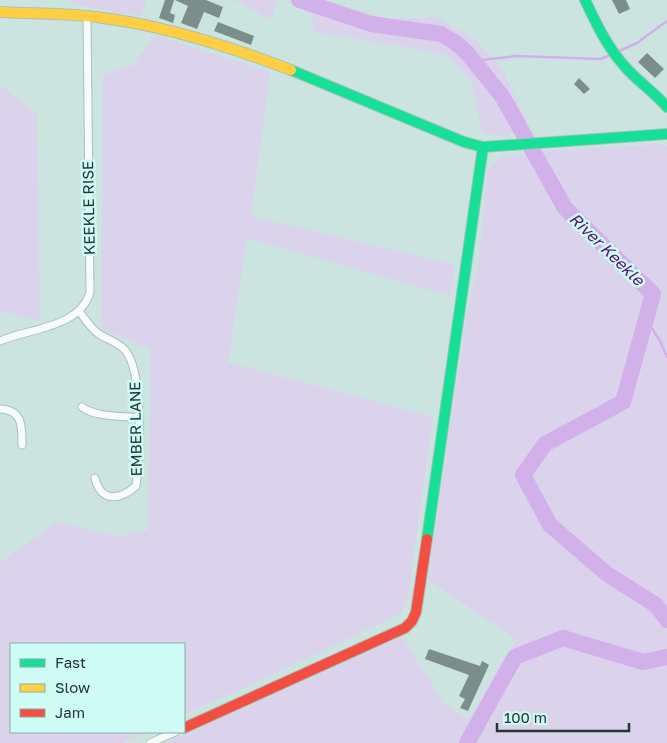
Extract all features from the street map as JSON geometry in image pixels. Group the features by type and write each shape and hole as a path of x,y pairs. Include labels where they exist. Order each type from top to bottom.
{"street":[{"path":"585,0 604,42 629,71 659,96 667,107"},
{"path":"0,12 87,17 124,22 217,44 272,62 464,142 483,147 667,134"},
{"name":"KEEKLE RISE","path":"79,311 88,300 90,288 87,17"},
{"path":"185,728 404,628 412,621 418,603 483,147"},
{"path":"0,341 66,320 79,311"},
{"name":"EMBER LANE","path":"79,311 98,334 120,345 127,352 132,362 138,390 139,458 136,486 127,494 105,495 98,488 95,478"},
{"path":"82,407 95,414 138,418"},
{"path":"0,409 10,410 17,415 20,422 22,445"},
{"path":"150,743 173,733"}],"shaded area":[{"path":"71,0 147,0 141,16 71,4"},
{"path":"234,0 277,0 271,20"},
{"path":"308,0 322,0 389,19 435,17 474,38 502,68 530,129 505,137 482,133 471,80 449,56 407,47 314,32"},
{"path":"155,35 270,72 251,216 455,265 451,296 247,238 228,362 433,417 408,598 401,613 185,715 185,643 10,643 10,733 144,733 122,743 0,743 0,562 57,522 118,537 148,530 151,350 101,328 103,75 133,65"},
{"path":"0,85 37,113 40,321 0,311"},
{"path":"662,144 667,146 667,743 167,743 402,637 445,705 469,719 501,662 517,640 428,580 469,302 478,269 487,172 500,157 541,149 542,151"}],"building":[{"path":"165,0 174,0 170,13 175,15 173,23 159,18"},
{"path":"175,0 206,0 223,7 219,18 204,12 197,29 181,23 188,6"},
{"path":"612,0 626,0 630,9 619,14"},
{"path":"218,22 254,36 251,45 214,31"},
{"path":"647,53 664,69 655,78 638,62"},
{"path":"579,78 590,89 584,94 574,84"},
{"path":"429,649 480,666 482,661 489,665 468,711 460,708 465,699 459,696 469,675 425,659"}],"waterway":[{"name":"River Keekle","path":"299,0 371,24 441,34 456,43 468,54 502,96 565,208 653,294 623,402 545,444 523,475 550,525 607,574 656,605 667,620"},
{"path":"615,53 637,43 667,21"},
{"path":"474,61 516,56 601,59 610,55"},
{"path":"646,319 660,341 667,357"},
{"name":"River Keekle","path":"467,743 515,657 563,638 643,662 667,657"}],"traffic: fast":[{"path":"585,0 603,36 620,61 667,107"},
{"path":"291,70 464,142 483,147 667,134"},
{"path":"427,539 483,147"}],"traffic: slow":[{"path":"0,12 90,16 151,26 245,53 291,70"}],"traffic: jam":[{"path":"185,728 405,628 412,621 416,612 427,539"}]}
